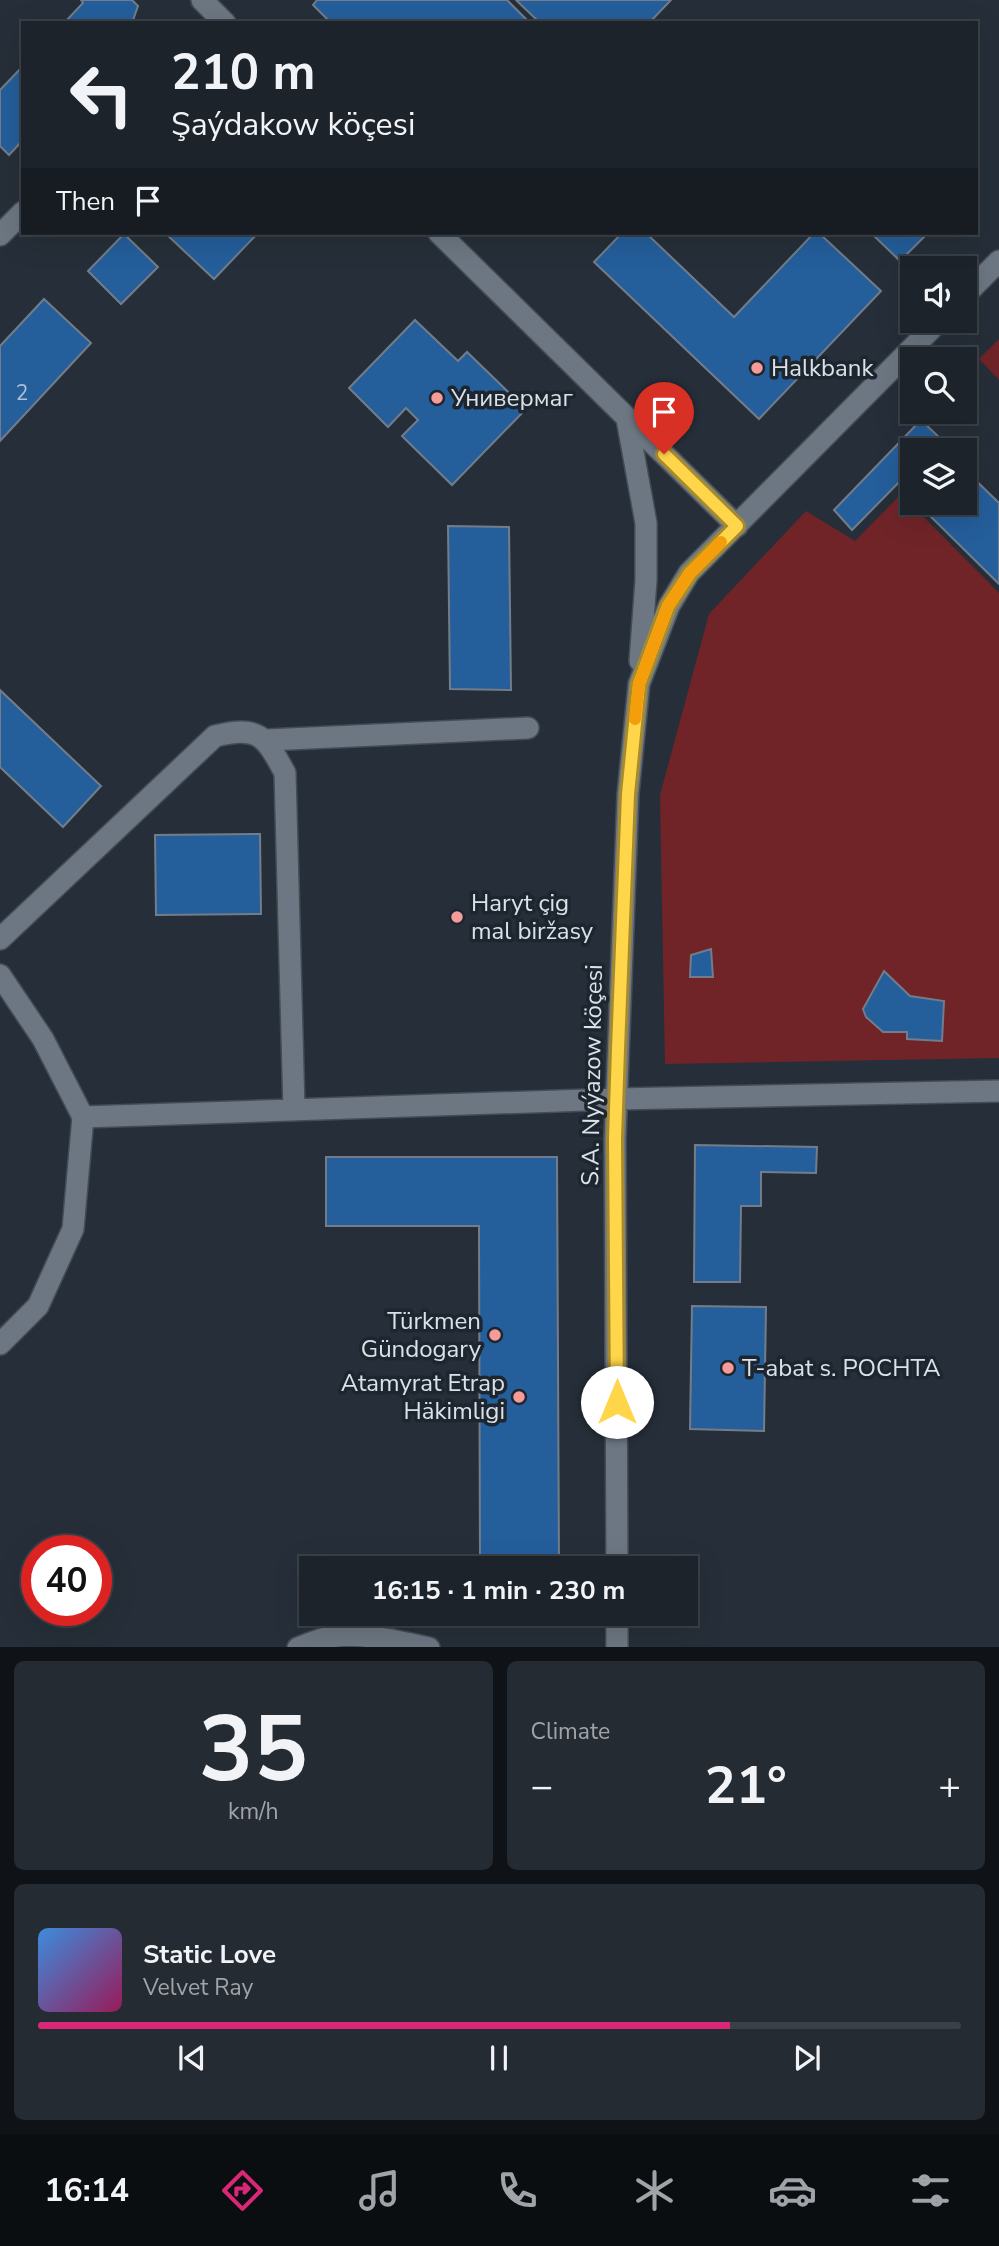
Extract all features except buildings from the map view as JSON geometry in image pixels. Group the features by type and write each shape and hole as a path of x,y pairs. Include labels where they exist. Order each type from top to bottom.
{"street":[{"path":"0,235 21,214"},
{"path":"441,235 737,526"},
{"path":"977,283 999,261"},
{"name":"S.A. Nyýazow köçesi","path":"617,1556 616,1099 628,794 639,684 668,606 690,573 927,333"},
{"path":"627,419 646,523 646,580 639,684"},
{"path":"0,939 215,736 241,730 267,740 528,729"},
{"path":"267,740 285,773 294,1110"},
{"path":"0,975 43,1039 83,1117 73,1229 38,1306 0,1344"},
{"path":"83,1117 616,1099 999,1091"},
{"path":"617,1626 617,1647"},
{"path":"298,1647 330,1637 350,1637 386,1639 429,1647"}],"shaded area":[{"path":"999,339 999,380 979,359"},
{"path":"900,495 900,515 922,515 999,593 999,1058 665,1064 660,795 709,614 806,511 855,541"}],"slow traffic":[{"path":"635,719 639,684 668,606 690,573 721,542"}],"place":[{"name":"Halkbank","path":"757,368"},
{"name":"Универмаг","path":"437,398"},
{"name":"Haryt çig mal biržasy","path":"457,917"},
{"name":"Türkmen Gündogary","path":"495,1335"},
{"name":"T-abat s. POCHTA","path":"728,1368"},
{"name":"Atamyrat Etrap Häkimligi","path":"519,1397"}],"route":[{"path":"617,1402 615,1139 628,794 639,684 668,606 690,573 737,526 664,454"}]}
